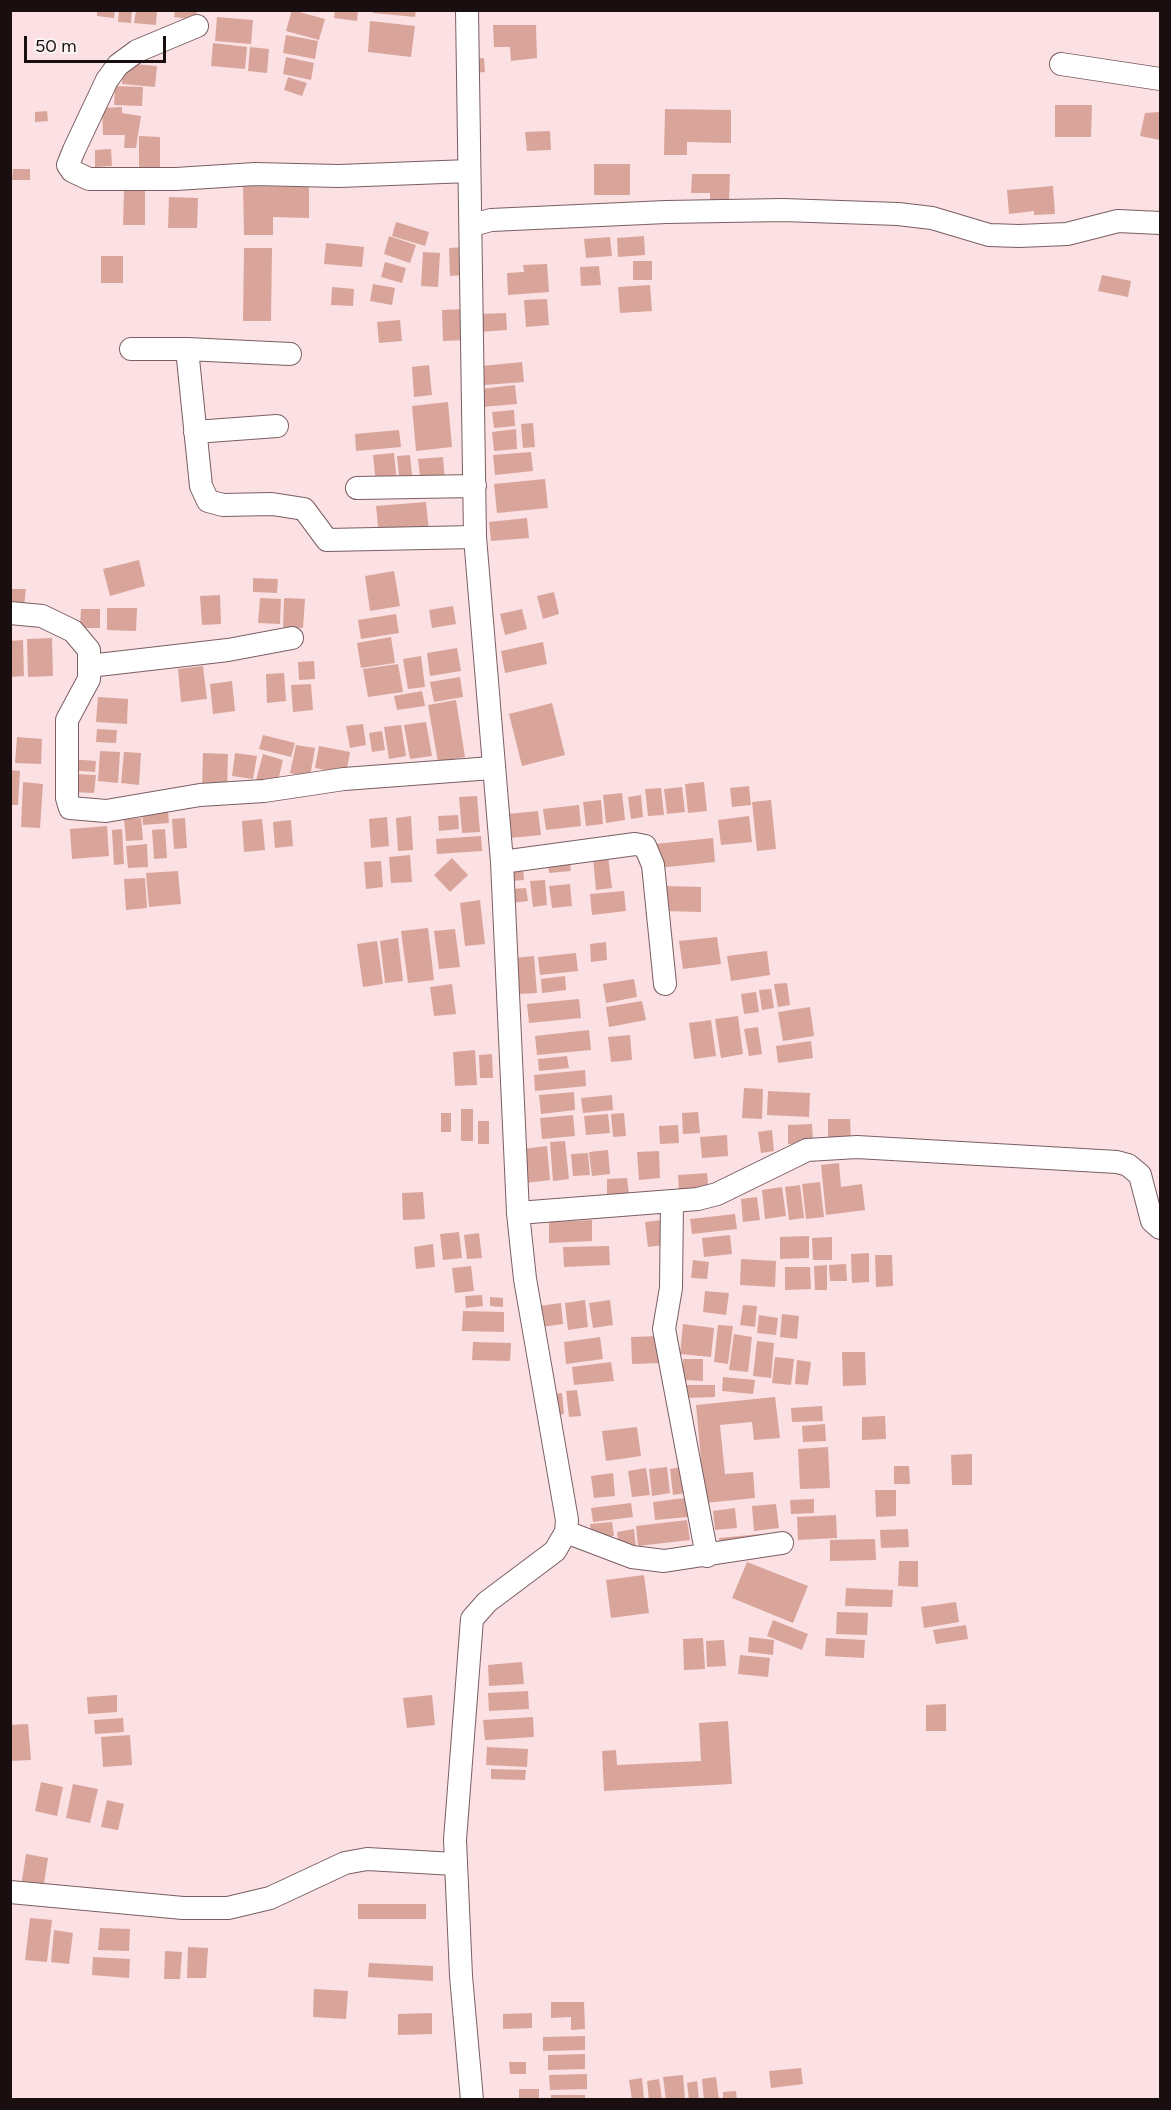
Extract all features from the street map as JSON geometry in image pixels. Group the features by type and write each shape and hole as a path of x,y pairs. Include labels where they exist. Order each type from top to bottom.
{"street":[{"path":"467,10 471,225 469,295 475,537 492,768 502,862 518,1213 525,1279 567,1520 566,1532 555,1551 487,1602 472,1619 455,1864 461,1976 472,2100"},
{"path":"197,26 136,51 118,65 106,80 74,150 68,165 72,171 89,179 176,179 255,174 339,176 469,171"},
{"path":"1060,64 1161,79"},
{"path":"471,225 502,219 771,210 898,214 932,218 989,235 1067,234 1118,220 1161,223"},
{"path":"131,349 290,354"},
{"path":"187,349 201,486 208,501 223,505 272,504 304,509 327,540 475,537"},
{"path":"195,432 277,426"},
{"path":"357,488 475,486"},
{"path":"10,613 42,616 73,631 89,650 89,679 67,720 67,798 70,808 76,810 106,811 200,795 264,791 344,779 492,768"},
{"path":"89,666 228,650 292,638"},
{"path":"502,862 635,844 645,846 653,865 665,984"},
{"path":"518,1213 698,1199 717,1194 807,1150 857,1147 1117,1162 1128,1165 1140,1175 1152,1221 1161,1228"},
{"path":"672,1202 670,1288 664,1329 707,1556"},
{"path":"566,1532 646,1559 664,1561 782,1543"},
{"path":"10,1892 183,1908 228,1908 270,1898 345,1863 367,1859 455,1864"}],"building":[{"path":"97,10 115,10 114,18 97,16"},
{"path":"119,10 132,10 131,23 118,22"},
{"path":"136,10 157,10 156,25 134,23"},
{"path":"175,10 197,10 196,20 174,17"},
{"path":"292,10 325,19 319,40 286,31"},
{"path":"335,10 358,10 357,21 334,18"},
{"path":"373,10 416,10 415,17 373,13"},
{"path":"217,17 253,20 251,44 215,41"},
{"path":"370,21 415,26 411,57 368,52"},
{"path":"493,25 536,25 537,58 511,61 510,47 494,47"},
{"path":"286,35 318,41 315,59 283,53"},
{"path":"213,43 247,47 245,69 211,66"},
{"path":"250,47 269,49 267,73 248,71"},
{"path":"286,57 314,63 311,80 283,74"},
{"path":"484,58 485,72 472,73 471,59"},
{"path":"123,63 157,66 155,87 122,84"},
{"path":"288,77 307,83 302,96 284,90"},
{"path":"115,86 143,87 142,106 114,105"},
{"path":"1055,105 1092,105 1091,137 1055,137"},
{"path":"122,107 122,113 141,116 136,148 124,148 125,135 103,135 102,108"},
{"path":"665,109 731,110 731,143 687,142 687,155 664,155"},
{"path":"47,111 48,121 35,122 35,112"},
{"path":"1160,112 1160,140 1140,136 1145,113"},
{"path":"550,131 551,150 527,151 525,132"},
{"path":"139,136 160,137 160,168 139,168"},
{"path":"111,149 112,166 95,167 95,150"},
{"path":"594,164 630,164 630,195 594,195"},
{"path":"13,169 30,169 30,180 12,180"},
{"path":"692,174 730,174 729,202 710,203 710,193 691,193"},
{"path":"243,186 309,187 309,218 273,217 273,235 244,235"},
{"path":"1053,186 1055,214 1034,215 1034,211 1009,214 1007,190"},
{"path":"124,190 145,190 145,225 123,225"},
{"path":"169,197 198,198 197,228 168,228"},
{"path":"396,222 429,232 425,246 392,236"},
{"path":"389,236 416,245 410,263 384,254"},
{"path":"644,236 645,255 618,257 617,238"},
{"path":"610,237 612,256 586,258 584,239"},
{"path":"326,243 364,247 362,267 324,264"},
{"path":"465,247 465,275 450,276 449,248"},
{"path":"244,248 272,248 271,321 243,321"},
{"path":"423,252 440,253 438,287 421,286"},
{"path":"101,256 123,256 123,283 101,283"},
{"path":"633,261 652,261 652,280 633,280"},
{"path":"385,262 406,268 402,283 381,277"},
{"path":"547,264 549,292 508,295 507,273 524,272 523,265"},
{"path":"599,266 601,285 581,286 580,267"},
{"path":"1102,275 1131,281 1128,297 1098,291"},
{"path":"373,284 395,288 392,305 370,301"},
{"path":"650,285 652,311 620,313 618,287"},
{"path":"332,287 354,289 353,306 331,305"},
{"path":"547,299 549,325 526,327 524,300"},
{"path":"466,309 467,340 443,341 442,310"},
{"path":"506,313 507,330 479,332 478,314"},
{"path":"400,320 402,341 379,343 377,322"},
{"path":"522,362 524,382 484,385 482,366"},
{"path":"429,365 432,395 414,397 412,367"},
{"path":"515,385 517,404 482,407 481,389"},
{"path":"448,402 452,447 416,451 412,406"},
{"path":"514,410 515,426 494,428 492,412"},
{"path":"533,423 535,447 523,448 521,424"},
{"path":"516,429 517,449 494,451 492,432"},
{"path":"399,430 401,447 356,451 355,434"},
{"path":"531,452 533,471 495,475 493,455"},
{"path":"394,453 397,483 376,485 373,455"},
{"path":"410,455 413,485 400,486 397,456"},
{"path":"443,457 445,482 421,485 418,459"},
{"path":"545,479 548,508 497,513 494,484"},
{"path":"426,502 429,531 379,536 376,506"},
{"path":"527,518 529,538 491,541 489,522"},
{"path":"139,560 145,586 110,596 103,569"},
{"path":"394,571 400,606 370,611 365,576"},
{"path":"253,578 278,579 277,593 253,592"},
{"path":"10,589 26,589 24,606 10,606"},
{"path":"554,592 559,614 543,619 537,596"},
{"path":"220,595 221,624 202,625 200,596"},
{"path":"260,598 281,599 280,624 258,623"},
{"path":"284,598 305,599 303,628 283,627"},
{"path":"453,606 456,624 432,628 429,610"},
{"path":"107,608 137,608 136,631 107,630"},
{"path":"81,609 100,609 100,628 80,628"},
{"path":"522,609 527,629 505,635 500,614"},
{"path":"396,614 399,633 361,639 358,620"},
{"path":"391,637 395,663 361,668 357,643"},
{"path":"52,638 53,676 28,677 27,639"},
{"path":"23,640 24,676 10,677 10,641"},
{"path":"543,642 547,664 505,673 501,651"},
{"path":"457,648 461,671 430,676 427,653"},
{"path":"421,656 425,687 408,689 403,659"},
{"path":"314,661 315,679 299,680 298,662"},
{"path":"398,664 403,692 368,697 363,669"},
{"path":"203,666 207,699 181,702 178,669"},
{"path":"284,673 286,701 267,703 266,674"},
{"path":"460,677 463,697 434,702 430,682"},
{"path":"232,681 235,711 213,714 210,684"},
{"path":"311,684 313,710 293,712 291,685"},
{"path":"422,691 425,706 397,710 394,696"},
{"path":"98,697 128,699 127,724 96,722"},
{"path":"456,700 465,757 438,762 428,705"},
{"path":"552,703 565,755 522,766 509,714"},
{"path":"426,722 432,756 410,759 404,725"},
{"path":"363,724 366,745 350,748 346,726"},
{"path":"401,725 406,756 389,759 384,727"},
{"path":"97,729 117,730 116,743 96,742"},
{"path":"382,731 385,750 372,752 369,733"},
{"path":"263,735 295,743 291,757 259,749"},
{"path":"17,737 42,739 41,764 15,763"},
{"path":"296,745 315,748 310,777 290,773"},
{"path":"319,746 350,752 346,774 315,768"},
{"path":"100,751 120,752 118,783 98,781"},
{"path":"124,752 141,753 139,785 121,783"},
{"path":"203,753 228,754 227,790 202,789"},
{"path":"235,753 257,756 253,779 232,776"},
{"path":"263,754 283,760 276,789 255,784"},
{"path":"70,759 96,761 95,772 70,770"},
{"path":"10,770 20,771 18,805 10,805"},
{"path":"73,774 96,775 94,793 72,792"},
{"path":"23,782 43,784 40,828 21,827"},
{"path":"704,782 707,811 688,813 685,784"},
{"path":"749,786 751,805 732,807 730,788"},
{"path":"682,787 685,812 667,814 664,789"},
{"path":"661,788 664,815 648,816 645,789"},
{"path":"622,793 625,820 606,823 603,795"},
{"path":"641,795 643,817 631,819 628,797"},
{"path":"477,796 480,832 462,833 459,797"},
{"path":"601,800 603,824 586,826 583,802"},
{"path":"771,800 776,849 757,851 752,802"},
{"path":"579,805 581,826 546,830 543,809"},
{"path":"168,811 169,823 143,825 142,813"},
{"path":"538,811 541,835 510,838 507,814"},
{"path":"458,815 459,829 439,831 438,816"},
{"path":"411,816 413,850 398,851 396,818"},
{"path":"749,816 752,842 721,845 718,820"},
{"path":"387,817 389,846 371,848 369,819"},
{"path":"141,818 143,840 126,841 124,819"},
{"path":"185,818 187,848 174,849 172,819"},
{"path":"262,819 265,850 244,852 242,821"},
{"path":"291,820 293,846 275,848 273,822"},
{"path":"107,826 109,856 72,859 70,829"},
{"path":"122,829 124,864 114,865 112,830"},
{"path":"165,829 167,858 154,859 152,830"},
{"path":"481,836 482,851 437,854 436,839"},
{"path":"713,838 715,862 658,868 655,844"},
{"path":"147,844 148,867 128,868 126,846"},
{"path":"569,854 571,871 549,873 547,856"},
{"path":"410,855 412,882 391,883 389,857"},
{"path":"608,856 612,888 596,890 593,857"},
{"path":"452,858 468,875 450,892 434,875"},
{"path":"381,861 383,887 366,889 364,862"},
{"path":"523,864 524,880 511,881 510,866"},
{"path":"178,871 181,904 149,907 146,873"},
{"path":"145,878 147,908 126,910 124,879"},
{"path":"545,880 547,905 533,907 530,881"},
{"path":"570,884 572,906 552,908 549,886"},
{"path":"665,886 701,887 701,912 664,911"},
{"path":"526,888 528,901 512,903 511,889"},
{"path":"624,891 626,911 592,915 590,894"},
{"path":"480,900 485,944 465,946 460,903"},
{"path":"428,928 434,980 408,983 401,931"},
{"path":"455,929 460,967 439,969 434,931"},
{"path":"717,937 721,964 683,969 679,941"},
{"path":"398,938 403,981 385,983 380,941"},
{"path":"377,941 383,984 363,987 357,944"},
{"path":"606,942 607,960 591,962 590,944"},
{"path":"767,951 770,975 731,981 727,956"},
{"path":"576,953 578,971 540,975 538,957"},
{"path":"534,956 537,993 518,994 515,958"},
{"path":"565,976 566,990 542,993 541,979"},
{"path":"634,979 637,997 606,1003 603,984"},
{"path":"787,983 790,1005 778,1007 774,984"},
{"path":"452,984 456,1014 434,1016 430,987"},
{"path":"771,989 774,1008 762,1010 759,990"},
{"path":"756,992 759,1012 744,1014 741,994"},
{"path":"579,999 581,1018 529,1023 527,1004"},
{"path":"642,1001 646,1020 609,1027 606,1007"},
{"path":"810,1007 814,1036 783,1041 778,1012"},
{"path":"738,1016 743,1054 721,1058 715,1019"},
{"path":"711,1020 716,1056 694,1059 689,1023"},
{"path":"758,1027 762,1054 749,1056 744,1029"},
{"path":"589,1030 591,1050 537,1055 535,1036"},
{"path":"630,1035 632,1060 611,1062 608,1037"},
{"path":"811,1041 813,1058 778,1063 776,1046"},
{"path":"475,1050 477,1085 455,1086 453,1052"},
{"path":"492,1054 493,1078 480,1078 479,1055"},
{"path":"567,1056 569,1068 539,1071 538,1059"},
{"path":"585,1070 586,1086 535,1091 534,1075"},
{"path":"744,1088 763,1089 762,1119 742,1118"},
{"path":"768,1091 810,1093 809,1117 767,1115"},
{"path":"574,1092 575,1110 541,1114 539,1095"},
{"path":"612,1095 613,1110 583,1113 581,1098"},
{"path":"461,1109 473,1109 473,1141 461,1141"},
{"path":"698,1112 700,1133 683,1134 682,1113"},
{"path":"441,1113 451,1113 451,1132 441,1132"},
{"path":"624,1113 626,1136 613,1137 611,1114"},
{"path":"608,1114 610,1133 586,1135 584,1116"},
{"path":"573,1115 575,1136 542,1139 540,1118"},
{"path":"828,1119 850,1119 851,1138 828,1138"},
{"path":"478,1121 489,1121 489,1144 478,1144"},
{"path":"812,1124 813,1143 788,1144 788,1125"},
{"path":"678,1125 679,1143 660,1144 659,1126"},
{"path":"772,1130 774,1151 761,1153 758,1132"},
{"path":"727,1135 728,1156 702,1158 700,1137"},
{"path":"565,1141 569,1179 553,1181 550,1142"},
{"path":"547,1146 550,1180 526,1183 523,1149"},
{"path":"608,1150 610,1174 592,1176 589,1152"},
{"path":"659,1151 660,1178 639,1180 637,1152"},
{"path":"588,1153 590,1175 573,1176 571,1154"},
{"path":"839,1163 841,1187 862,1184 865,1210 826,1215 821,1165"},
{"path":"707,1173 709,1192 679,1194 678,1175"},
{"path":"627,1178 629,1194 607,1195 607,1179"},
{"path":"820,1182 824,1217 806,1219 802,1184"},
{"path":"800,1185 804,1218 789,1220 785,1187"},
{"path":"782,1187 786,1216 765,1219 762,1190"},
{"path":"423,1192 425,1219 403,1220 402,1193"},
{"path":"757,1197 760,1220 743,1222 741,1199"},
{"path":"735,1214 737,1229 692,1234 690,1219"},
{"path":"592,1220 592,1241 549,1243 549,1222"},
{"path":"661,1220 664,1245 648,1247 645,1222"},
{"path":"459,1232 462,1258 443,1260 440,1234"},
{"path":"479,1233 482,1258 467,1259 464,1235"},
{"path":"730,1235 732,1254 704,1257 702,1238"},
{"path":"809,1236 809,1258 780,1259 780,1237"},
{"path":"832,1237 832,1260 813,1260 812,1238"},
{"path":"433,1244 435,1267 416,1269 414,1247"},
{"path":"609,1246 610,1265 564,1267 563,1247"},
{"path":"869,1253 869,1282 852,1283 851,1254"},
{"path":"875,1255 892,1255 893,1286 876,1287"},
{"path":"741,1259 776,1261 775,1287 740,1285"},
{"path":"693,1260 709,1262 707,1279 691,1278"},
{"path":"846,1264 847,1281 830,1281 829,1265"},
{"path":"827,1265 827,1290 815,1290 814,1266"},
{"path":"471,1266 474,1291 455,1293 452,1268"},
{"path":"785,1267 810,1267 811,1289 785,1290"},
{"path":"705,1291 729,1293 726,1315 703,1312"},
{"path":"482,1295 483,1306 466,1308 465,1296"},
{"path":"490,1297 503,1298 503,1307 490,1306"},
{"path":"585,1300 588,1327 568,1330 565,1303"},
{"path":"610,1300 613,1325 593,1328 589,1303"},
{"path":"561,1303 563,1324 542,1327 539,1306"},
{"path":"743,1305 757,1306 755,1327 740,1325"},
{"path":"463,1311 504,1312 504,1332 462,1331"},
{"path":"782,1314 799,1316 797,1339 780,1337"},
{"path":"759,1315 778,1318 776,1335 757,1333"},
{"path":"683,1324 714,1328 711,1357 680,1354"},
{"path":"718,1325 733,1326 728,1364 714,1362"},
{"path":"734,1334 752,1337 748,1372 729,1370"},
{"path":"659,1336 660,1363 632,1364 631,1337"},
{"path":"600,1337 603,1359 566,1364 564,1342"},
{"path":"757,1341 774,1343 771,1378 753,1376"},
{"path":"473,1342 511,1343 510,1361 472,1360"},
{"path":"842,1352 865,1352 866,1385 843,1386"},
{"path":"775,1357 794,1359 791,1385 772,1383"},
{"path":"683,1359 703,1359 703,1381 683,1380"},
{"path":"797,1360 811,1362 808,1385 795,1384"},
{"path":"611,1362 614,1381 574,1385 572,1367"},
{"path":"723,1377 755,1380 753,1394 722,1391"},
{"path":"684,1385 715,1385 715,1397 684,1398"},
{"path":"577,1390 581,1416 569,1417 566,1391"},
{"path":"562,1393 564,1414 550,1416 547,1395"},
{"path":"775,1397 780,1438 754,1440 752,1422 720,1425 725,1474 753,1472 755,1498 705,1503 696,1405"},
{"path":"822,1406 823,1421 792,1422 791,1408"},
{"path":"885,1416 886,1439 862,1440 862,1417"},
{"path":"825,1424 826,1441 803,1442 802,1426"},
{"path":"637,1427 641,1456 606,1461 602,1431"},
{"path":"828,1447 830,1488 800,1489 798,1449"},
{"path":"972,1454 972,1485 952,1485 951,1455"},
{"path":"894,1466 909,1466 910,1484 894,1484"},
{"path":"667,1467 670,1493 652,1496 649,1469"},
{"path":"682,1467 685,1493 673,1495 670,1469"},
{"path":"646,1468 650,1495 632,1497 628,1471"},
{"path":"613,1473 615,1496 594,1498 591,1476"},
{"path":"875,1490 896,1490 896,1516 876,1517"},
{"path":"685,1498 688,1517 655,1520 653,1502"},
{"path":"814,1499 814,1513 791,1514 790,1500"},
{"path":"631,1503 633,1517 593,1522 591,1508"},
{"path":"776,1504 779,1528 754,1531 752,1506"},
{"path":"735,1508 737,1528 715,1530 713,1511"},
{"path":"836,1515 837,1538 798,1540 797,1517"},
{"path":"687,1520 690,1540 638,1546 636,1526"},
{"path":"612,1522 614,1536 592,1538 590,1524"},
{"path":"634,1529 636,1548 619,1550 617,1532"},
{"path":"908,1529 909,1547 881,1548 880,1530"},
{"path":"761,1534 762,1545 720,1549 719,1538"},
{"path":"875,1539 876,1560 830,1561 830,1540"},
{"path":"899,1561 918,1561 918,1587 898,1586"},
{"path":"747,1562 808,1586 793,1623 732,1598"},
{"path":"644,1575 649,1613 611,1618 606,1580"},
{"path":"846,1588 893,1590 892,1607 845,1606"},
{"path":"956,1602 959,1622 924,1628 921,1607"},
{"path":"837,1612 868,1613 867,1635 836,1634"},
{"path":"773,1620 808,1634 802,1650 767,1636"},
{"path":"966,1625 968,1639 936,1644 933,1630"},
{"path":"749,1637 774,1640 773,1655 748,1652"},
{"path":"703,1638 705,1669 684,1670 683,1639"},
{"path":"826,1638 865,1640 864,1658 825,1656"},
{"path":"724,1640 726,1666 707,1667 706,1641"},
{"path":"740,1655 770,1658 768,1677 738,1674"},
{"path":"522,1662 524,1684 489,1686 488,1665"},
{"path":"528,1691 529,1709 489,1711 488,1693"},
{"path":"117,1695 117,1712 88,1714 87,1697"},
{"path":"432,1695 435,1725 407,1728 403,1698"},
{"path":"946,1704 946,1731 926,1731 926,1705"},
{"path":"533,1717 534,1737 485,1740 483,1720"},
{"path":"123,1718 124,1732 95,1734 94,1720"},
{"path":"728,1721 732,1784 604,1791 602,1751 616,1750 617,1765 701,1761 699,1723"},
{"path":"28,1724 31,1760 10,1761 10,1725"},
{"path":"130,1735 132,1765 103,1767 101,1737"},
{"path":"487,1747 528,1749 527,1767 486,1765"},
{"path":"491,1769 526,1770 525,1780 491,1779"},
{"path":"41,1782 63,1787 57,1816 35,1811"},
{"path":"73,1784 98,1789 90,1823 66,1818"},
{"path":"107,1800 124,1804 118,1830 101,1827"},
{"path":"26,1854 48,1858 43,1890 21,1887"},
{"path":"358,1904 426,1904 426,1919 358,1919"},
{"path":"30,1918 52,1920 47,1962 25,1960"},
{"path":"100,1928 130,1929 129,1951 98,1950"},
{"path":"54,1930 73,1933 69,1964 51,1962"},
{"path":"188,1947 208,1948 206,1978 187,1978"},
{"path":"165,1951 182,1952 180,1979 164,1979"},
{"path":"93,1957 130,1959 129,1978 92,1975"},
{"path":"369,1963 433,1966 433,1981 368,1977"},
{"path":"314,1989 348,1991 346,2019 313,2017"},
{"path":"551,2002 584,2002 585,2029 571,2030 571,2017 551,2018"},
{"path":"432,2013 432,2034 398,2035 398,2014"},
{"path":"532,2013 532,2028 503,2029 503,2014"},
{"path":"585,2036 585,2050 543,2051 543,2037"},
{"path":"585,2054 585,2069 548,2070 548,2055"},
{"path":"509,2062 526,2062 526,2074 510,2074"},
{"path":"801,2068 803,2084 771,2088 769,2071"},
{"path":"587,2074 587,2089 550,2090 549,2075"},
{"path":"683,2075 685,2100 666,2100 663,2077"},
{"path":"716,2077 719,2100 704,2100 702,2079"},
{"path":"642,2078 644,2100 632,2100 629,2080"},
{"path":"659,2079 662,2100 649,2100 647,2081"},
{"path":"697,2081 699,2100 689,2100 687,2083"},
{"path":"519,2089 539,2089 539,2100 519,2100"},
{"path":"736,2091 737,2100 723,2100 723,2092"},
{"path":"551,2095 585,2095 585,2100 551,2100"}]}
